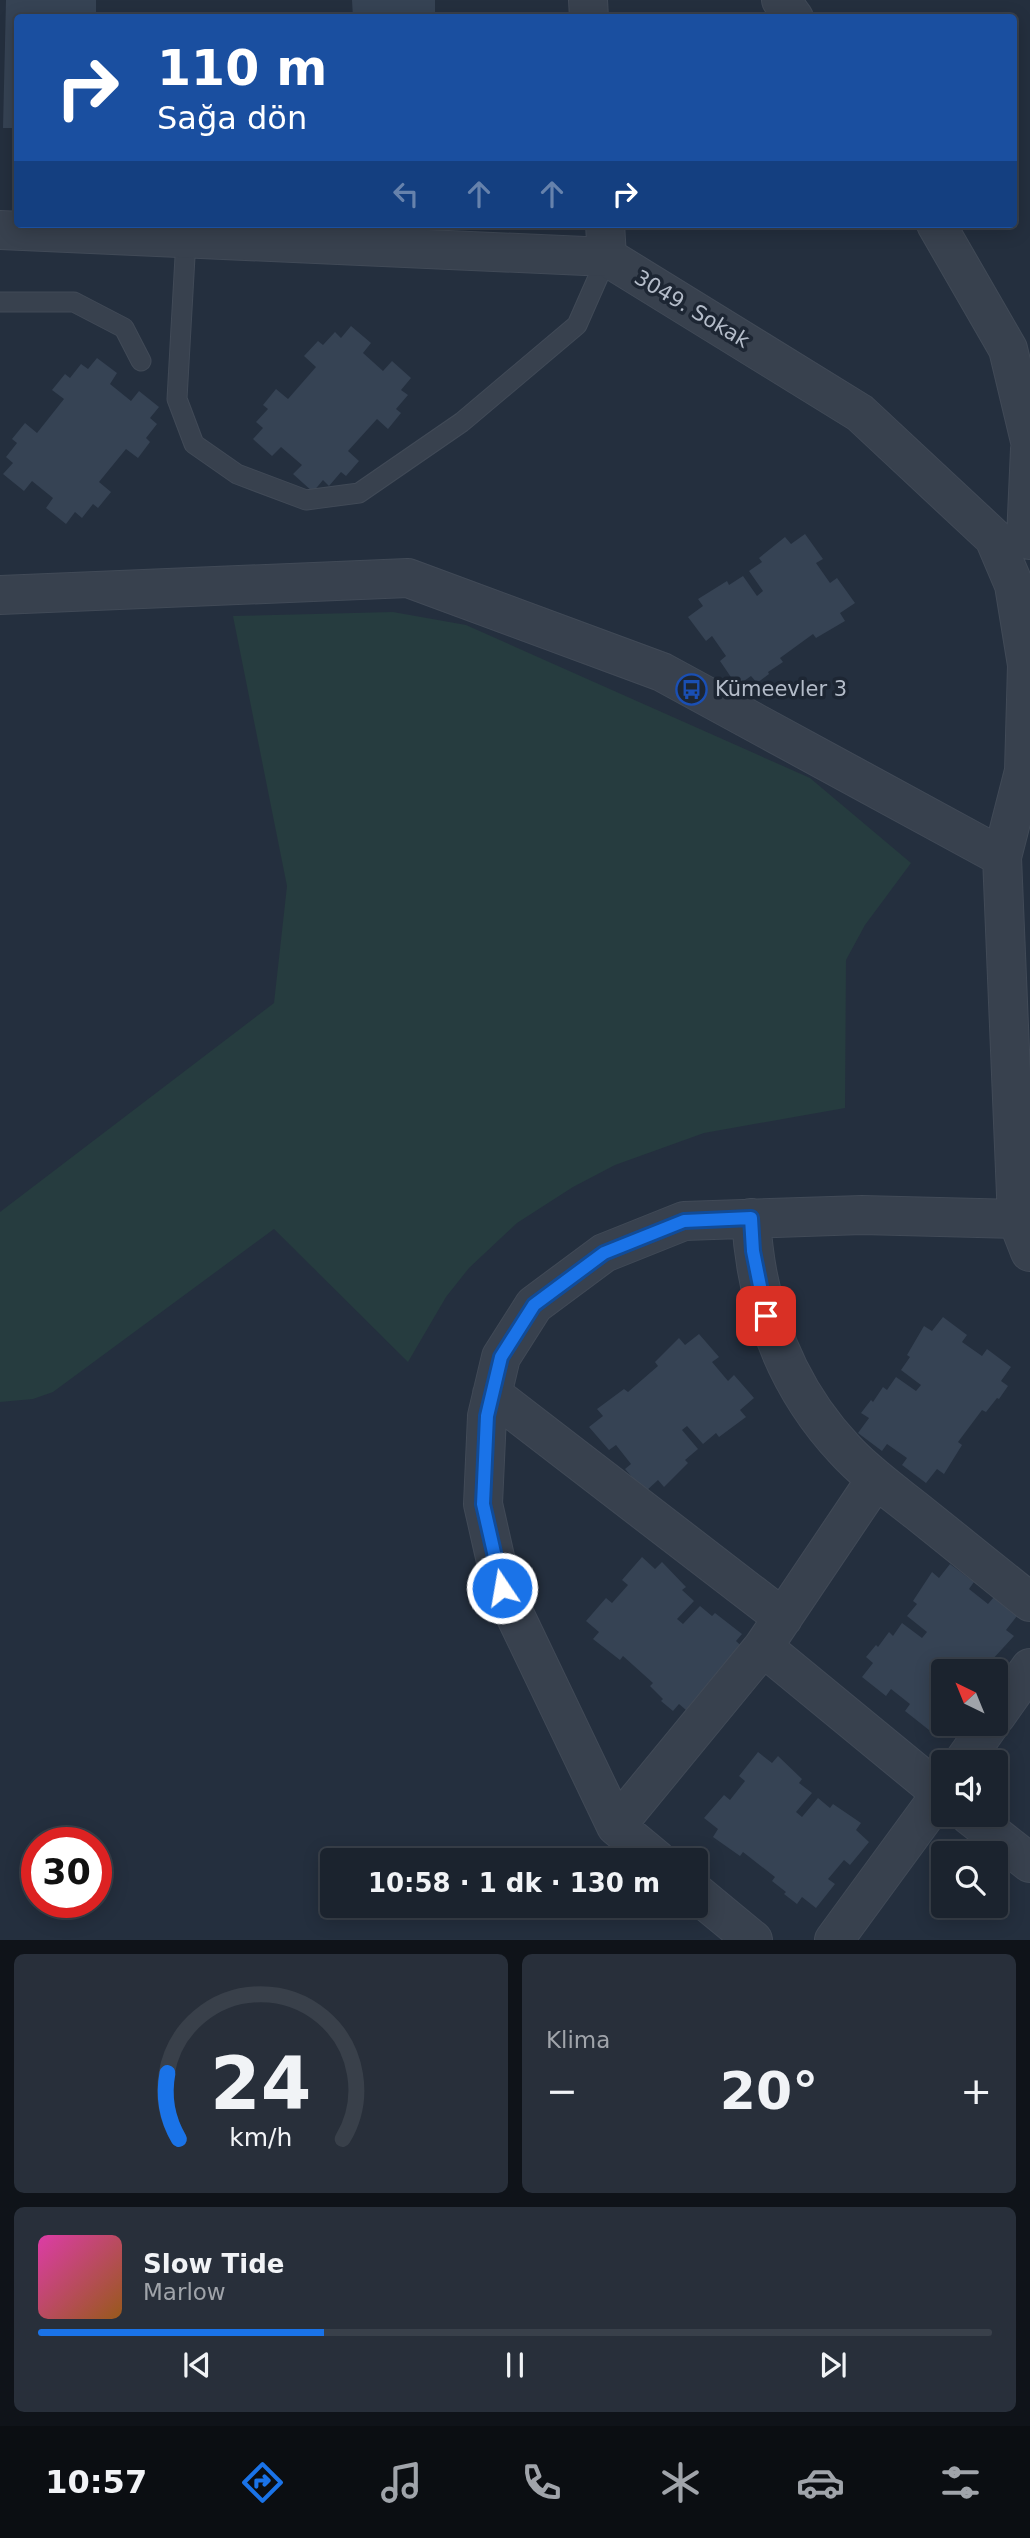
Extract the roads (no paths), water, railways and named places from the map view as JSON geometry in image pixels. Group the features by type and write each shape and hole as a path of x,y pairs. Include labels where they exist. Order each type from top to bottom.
{"street":[{"path":"938,228 1008,349 1030,441"},
{"name":"3049. Sokak","path":"0,230 186,239 606,241 860,414 994,538 1014,585 1027,665 1024,771 1016,851 1024,1235"},
{"path":"1030,449 1026,538 1030,540"},
{"path":"0,595 408,578 662,672 1016,851"},
{"path":"643,1848 616,1826 502,1588 483,1504 487,1416 501,1357 534,1305 604,1253 684,1221 862,1215 1024,1235"},
{"path":"751,1218 758,1284 777,1347 796,1385 819,1419 846,1451 876,1479 1030,1602"},
{"path":"492,1394 773,1632 931,1781"},
{"path":"616,1826 773,1632 876,1479"},
{"path":"1008,1699 1030,1668"},
{"path":"834,1940 931,1820"},
{"path":"985,1827 1030,1863"},
{"path":"708,1903 753,1940"}],"lane":[{"path":"186,239 177,399 194,444 237,474 306,500 359,493 462,422 577,325 606,241"},
{"path":"0,302 74,302 124,328 141,361"}],"place":[{"name":"Kümeevler 3","path":"692,689"}]}
